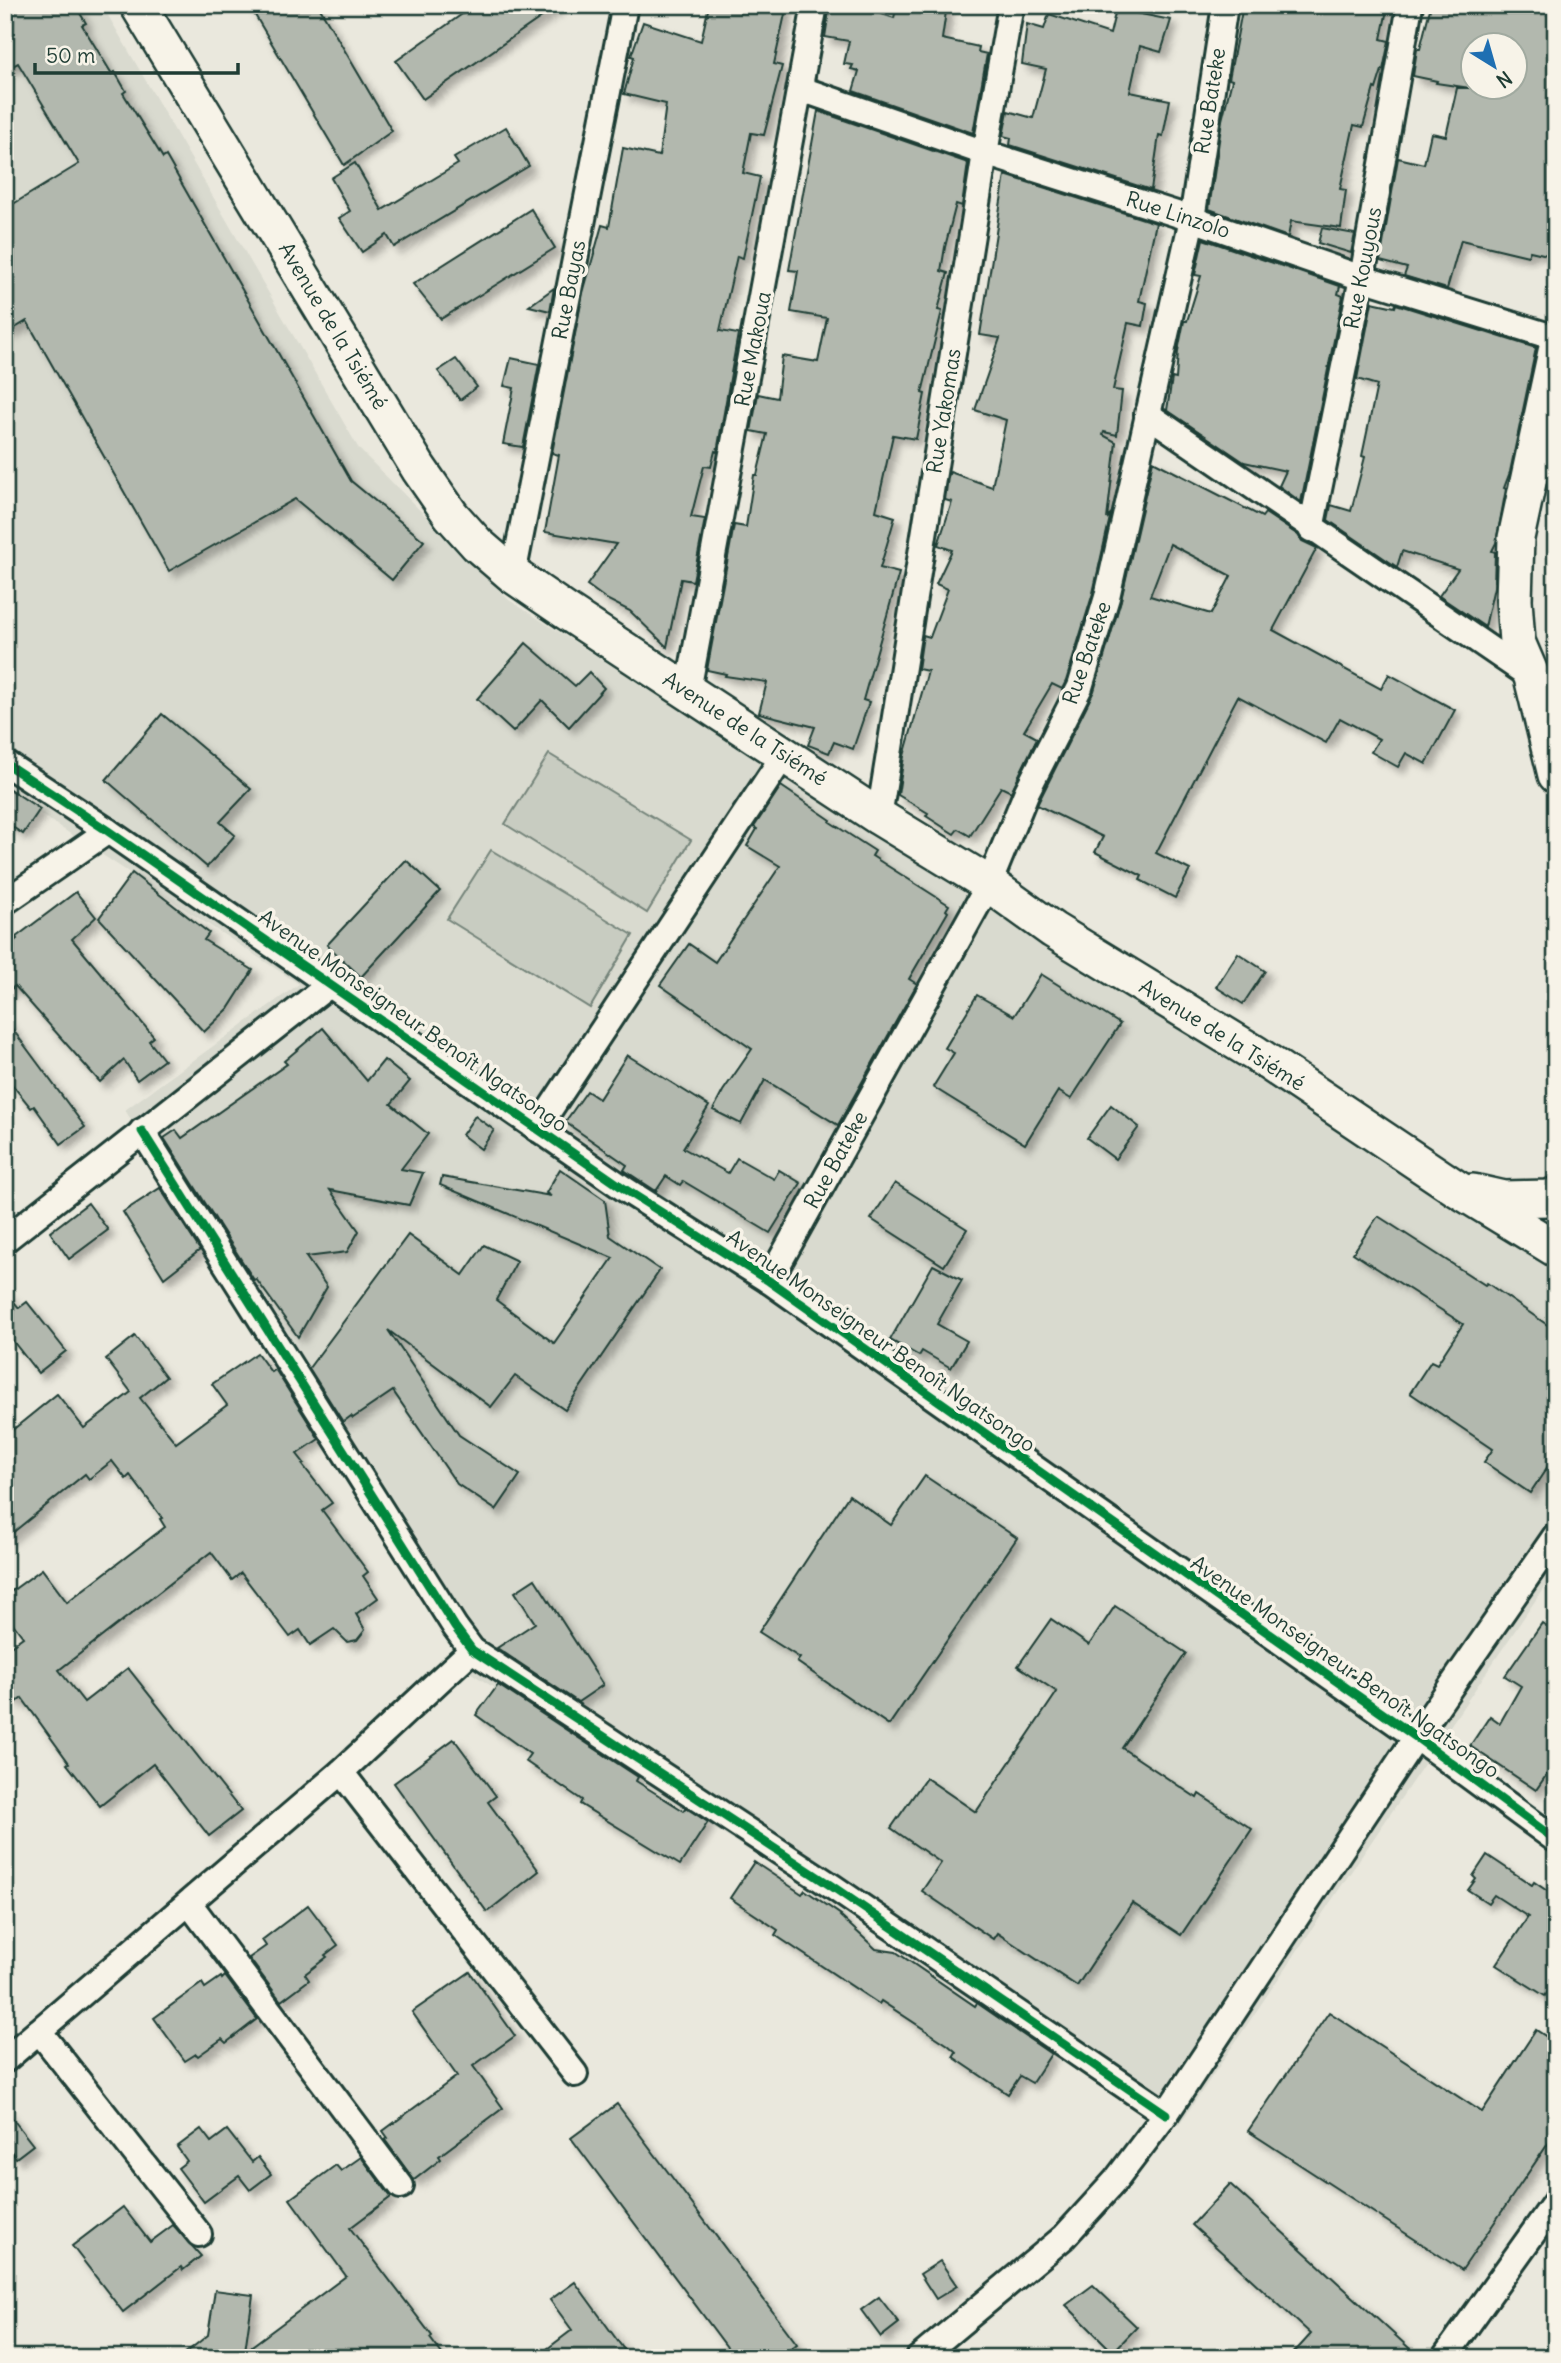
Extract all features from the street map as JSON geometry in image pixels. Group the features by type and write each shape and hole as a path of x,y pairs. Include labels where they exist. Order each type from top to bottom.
{"main road":[{"name":"Avenue de la Tsiémé","path":"138,5 418,469 477,544 513,575 784,755 989,884 1053,930 1256,1054 1456,1188 1556,1249"},
{"path":"1556,352 1516,538 1514,600 1517,642 1544,686 1556,775"},
{"path":"1456,1188 1504,1199 1549,1198 1556,1195"}],"street":[{"name":"Rue Bayas","path":"513,575 625,5"},
{"name":"Rue Makoua","path":"688,691 815,5"},
{"name":"Rue Yakomas","path":"879,817 1011,5"},
{"name":"Rue Bateke","path":"769,1281 989,884 1027,791 1080,687 1107,597 1192,219 1225,5"},
{"name":"Rue Kouyous","path":"1311,529 1363,278 1410,5"},
{"name":"Rue Linzolo","path":"801,89 1363,278 1556,338"},
{"path":"1147,414 1311,529 1544,686"},
{"path":"537,1129 784,755"},
{"name":"Avenue Monseigneur Benoît Ngatsongo","path":"5,763 108,831 626,1190 769,1281 1416,1737 1556,1840"},
{"path":"5,902 108,831"},
{"path":"5,1240 329,985"},
{"path":"142,1131 472,1650 833,1887 1166,2114"},
{"path":"919,2358 1064,2237 1116,2180 1166,2114 1416,1737 1556,1535"},
{"path":"5,2060 341,1772 472,1650"},
{"path":"341,1772 575,2074"},
{"path":"189,1903 401,2186"},
{"path":"39,2031 200,2234"},
{"path":"1444,2358 1556,2202"}],"shaded area":[{"path":"5,5 102,5 359,449 509,600 1556,1270 1556,1570 1179,2125 471,1673 125,1110 299,984 5,791"},
{"path":"549,754 691,840 647,913 505,824"},
{"path":"491,850 633,935 590,1008 447,919"}],"building":[{"path":"5,5 75,5 86,23 82,25 112,74 115,72 126,91 123,93 163,158 166,156 351,481 424,541 392,580 295,499 169,571 27,321 5,334 5,209 79,164 18,63 5,70"},
{"path":"249,5 318,5 392,131 344,165"},
{"path":"475,5 559,5 423,99 396,61"},
{"path":"709,5 787,5 774,64 782,66 764,135 751,133 743,173 760,177 743,258 737,256 720,331 738,334 717,452 715,451 711,467 704,466 691,517 705,519 693,581 681,579 667,647 630,611 606,599 587,585 616,544 545,532 559,455 552,453 583,293 602,225 609,227 623,148 659,156 666,104 624,94 634,57 631,56 643,22 701,41"},
{"path":"830,5 855,5 894,18 897,5 947,5 942,39 979,47 978,52 987,54 973,133 853,91 859,71 851,69 853,65 844,64 849,41 825,37"},
{"path":"1243,5 1388,5 1381,39 1389,41 1383,70 1376,89 1374,88 1363,127 1354,125 1340,189 1346,190 1341,228 1291,221 1288,237 1209,209"},
{"path":"1431,5 1556,5 1556,257 1530,251 1528,256 1461,240 1447,289 1404,276 1407,268 1380,261 1398,158 1424,164 1431,133 1446,136 1457,88 1460,88 1460,102 1530,102 1530,32 1460,32 1460,87 1413,76 1417,49 1420,49"},
{"path":"1116,9 1171,20 1161,52 1140,46 1130,92 1170,100 1163,136 1159,135 1151,190 1010,145 1011,138 1003,136 1008,111 1033,118 1046,69 1022,64 1027,24 1044,29 1049,14 1110,34"},
{"path":"818,111 968,163 962,206 956,204 945,247 941,271 948,273 938,310 942,311 922,393 925,394 916,439 893,435 876,511 895,517 880,568 899,573 863,700 869,702 853,749 834,742 829,753 808,745 815,727 759,713 767,682 725,676 726,674 707,670 734,525 746,527 754,475 757,475 767,434 751,431 758,394 777,398 782,356 818,362 827,318 791,312 798,271 789,270"},
{"path":"506,127 529,166 394,247 387,235 362,252 339,218 350,211 331,178 355,163 382,210 458,164 454,158"},
{"path":"1005,175 1156,223 1139,301 1147,303 1143,326 1128,323 1113,390 1122,391 1117,435 1104,432 1103,435 1116,442 1107,519 1111,513 1093,593 1062,689 1052,684 1024,731 1037,738 1011,792 1001,787 970,836 958,829 954,834 926,816 928,813 898,795 904,756 928,671 918,669 923,635 930,637 948,589 936,584 952,550 938,545 952,502 945,500 948,477 950,472 992,487 1006,420 975,410 1000,338 980,335"},
{"path":"531,209 555,248 441,319 413,284"},
{"path":"1322,228 1355,234 1351,253 1318,243"},
{"path":"1203,239 1340,286 1338,294 1343,296 1301,502 1279,486 1286,471 1244,462 1167,410 1172,378 1176,379 1184,321 1187,321 1201,276 1195,275"},
{"path":"554,288 550,311 529,306"},
{"path":"1372,302 1395,307 1396,304 1536,348 1510,472 1504,488 1506,489 1496,543 1492,551 1495,552 1494,587 1485,627 1439,596 1458,569 1402,551 1397,567 1328,520 1331,505 1351,511 1365,457 1362,456 1377,385 1357,379"},
{"path":"511,358 539,364 523,447 503,444 514,388 504,386"},
{"path":"456,359 477,387 460,400 438,371"},
{"path":"1153,461 1262,517 1265,513 1298,535 1302,541 1317,548 1273,630 1381,689 1389,674 1455,710 1426,764 1406,753 1398,767 1371,752 1379,739 1340,718 1326,743 1238,696 1156,853 1190,870 1175,898 1140,880 1142,876 1095,852 1103,837 1037,805 1094,691 1121,600","holes":["1170,544 1231,576 1211,614 1150,596"]},
{"path":"526,643 575,686 589,672 604,688 569,727 542,700 513,732 477,699"},
{"path":"162,714 251,789 220,822 235,835 207,867 106,780"},
{"path":"5,786 40,809 23,834 5,822"},
{"path":"781,786 875,851 872,856 949,905 946,910 948,912 909,979 917,984 838,1125 765,1080 741,1124 713,1110 752,1049 660,985 689,944 715,962 780,866 747,846 757,829 754,827"},
{"path":"406,860 440,891 361,977 327,945"},
{"path":"132,873 209,933 204,940 253,970 228,1009 204,1032 99,918"},
{"path":"76,892 96,917 72,939 154,1037 149,1041 164,1060 137,1080 124,1060 100,1082 15,986 5,994 5,948"},
{"path":"1238,953 1265,971 1243,1004 1216,987"},
{"path":"1041,974 1120,1024 1071,1099 1058,1091 1025,1144 933,1087 954,1053 945,1048 977,995 1014,1016"},
{"path":"5,1019 85,1127 61,1144 34,1106 31,1108 5,1076"},
{"path":"323,1028 367,1081 384,1060 410,1081 391,1104 428,1134 401,1169 423,1173 409,1205 330,1190 359,1231 347,1252 306,1257 327,1287 298,1337 256,1279 254,1280 164,1138 176,1130 182,1138 287,1064 284,1061"},
{"path":"627,1055 709,1106 683,1148 728,1173 737,1158 774,1179 779,1170 801,1183 770,1233 683,1181 680,1185 666,1176 656,1191 624,1170 627,1165 565,1122 587,1091 599,1099"},
{"path":"1111,1105 1139,1127 1115,1159 1087,1138"},
{"path":"475,1116 494,1130 481,1149 462,1135"},
{"path":"560,1169 605,1200 610,1236 660,1270 565,1410 515,1376 491,1407 388,1330 459,1435 520,1475 496,1510 457,1484 393,1391 343,1422 309,1368 408,1235 463,1275 484,1245 517,1261 496,1300 554,1343 613,1258 440,1185 442,1177 551,1196 546,1193"},
{"path":"895,1183 967,1229 944,1266 871,1219"},
{"path":"160,1188 200,1250 164,1278 123,1212"},
{"path":"88,1203 108,1230 69,1259 50,1232"},
{"path":"1378,1216 1485,1285 1487,1283 1556,1331 1556,1454 1530,1493 1484,1462 1493,1449 1410,1393 1431,1361 1437,1364 1463,1324 1353,1253"},
{"path":"933,1265 962,1280 937,1324 967,1341 951,1368 922,1351 919,1356 890,1340"},
{"path":"5,1291 19,1308 27,1302 66,1351 38,1373 5,1331"},
{"path":"135,1336 166,1377 140,1398 176,1443 227,1405 212,1384 257,1353 271,1372 275,1369 319,1439 297,1454 332,1503 322,1510 368,1572 363,1576 378,1598 356,1614 365,1630 357,1640 347,1642 334,1629 310,1645 300,1630 290,1637 241,1573 232,1580 211,1552 59,1670 84,1702 128,1668 241,1811 209,1836 153,1764 100,1806 67,1764 69,1763 22,1698 17,1702 5,1687 5,1650 23,1637 5,1613 5,1596 42,1569 67,1602 165,1527 160,1519 162,1518 130,1475 126,1479 112,1461 89,1479 85,1474 5,1539 5,1436 57,1394 84,1428 131,1392 106,1359"},
{"path":"925,1476 1017,1538 889,1725 797,1662 800,1658 759,1632 849,1495 891,1525"},
{"path":"535,1579 603,1685 578,1702 497,1648 535,1623 515,1592"},
{"path":"1115,1606 1186,1653 1122,1748 1197,1798 1199,1794 1252,1829 1181,1935 1132,1903 1077,1986 997,1933 993,1939 922,1891 941,1863 891,1828 926,1778 976,1812 1057,1692 1018,1666 1051,1619 1089,1645"},
{"path":"1542,1623 1556,1633 1556,1761 1536,1790 1470,1746 1490,1716 1500,1723 1521,1686 1505,1676"},
{"path":"498,1685 638,1777 636,1781 684,1811 686,1808 708,1822 680,1865 580,1804 582,1800 525,1761 530,1754 476,1715"},
{"path":"454,1739 496,1796 488,1802 539,1871 487,1912 394,1783"},
{"path":"1487,1855 1532,1885 1534,1882 1556,1897 1556,1980 1545,1996 1496,1965 1528,1917 1494,1895 1488,1903 1468,1890 1476,1879 1473,1876"},
{"path":"754,1862 802,1894 805,1890 841,1915 876,1949 896,1952 1051,2054 1032,2083 1020,2076 1008,2094 953,2057 956,2052 948,2045 881,2001 879,2004 775,1935 778,1930 730,1898"},
{"path":"308,1905 338,1945 305,1974 309,1980 281,2001 249,1958 266,1946 262,1940"},
{"path":"470,1972 515,2036 473,2066 503,2108 439,2156 441,2159 414,2180 385,2140 388,2138 383,2131 457,2076 412,2012"},
{"path":"225,1976 257,2019 226,2043 222,2039 198,2056 196,2054 185,2061 154,2018 202,1983 205,1988"},
{"path":"1329,2012 1482,2112 1536,2030 1556,2043 1556,2132 1462,2270 1248,2131"},
{"path":"617,2104 797,2344 778,2358 735,2358 571,2138"},
{"path":"5,2109 33,2145 16,2158 5,2143"},
{"path":"201,2129 211,2142 227,2130 252,2162 258,2157 271,2174 250,2190 239,2176 204,2202 178,2168 187,2161 177,2147"},
{"path":"361,2157 391,2197 350,2228 432,2336 430,2338 445,2358 179,2358 208,2335 215,2290 253,2295 245,2351 346,2276 290,2199 336,2165 341,2171"},
{"path":"1230,2184 1420,2358 1289,2358 1311,2334 1192,2225"},
{"path":"123,2207 150,2242 173,2225 201,2256 183,2270 181,2267 123,2312 72,2246"},
{"path":"940,2261 957,2286 936,2299 920,2274"},
{"path":"575,2282 630,2358 535,2358 572,2330 550,2300"},
{"path":"1093,2285 1137,2327 1113,2352 1066,2305"},
{"path":"879,2297 899,2323 881,2337 861,2310"}],"cycle path":[{"path":"5,763 108,831 626,1190 769,1281 1416,1737 1556,1840"},
{"path":"142,1131 472,1650 833,1887 1166,2114"}]}
